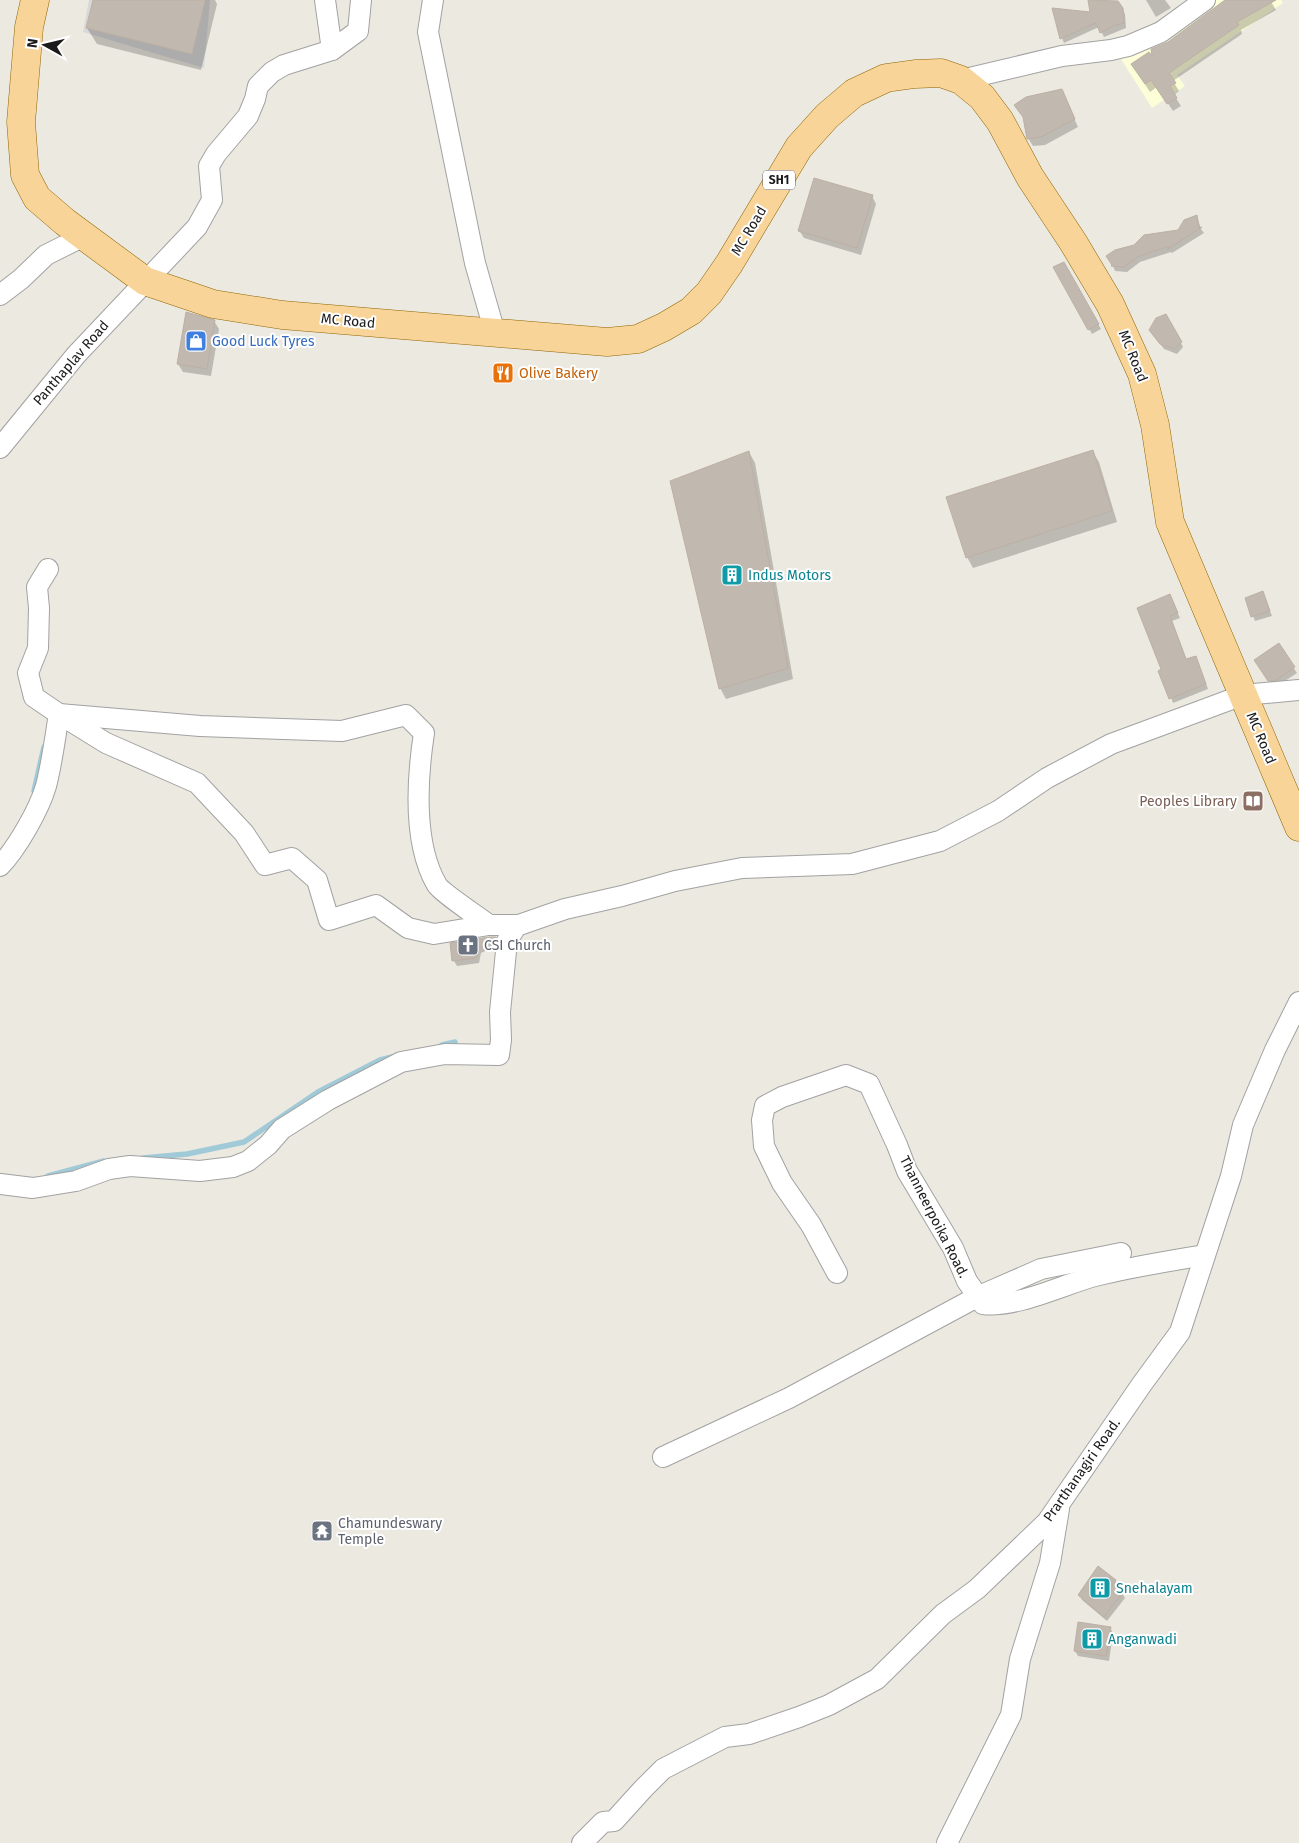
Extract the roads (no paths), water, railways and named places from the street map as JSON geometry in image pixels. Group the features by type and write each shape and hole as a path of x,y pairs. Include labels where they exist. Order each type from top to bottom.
{"main road":[{"name":"MC Road","path":"35,0 29,27 21,122 25,175 37,198 145,281 213,304 282,315 607,342 638,339 664,327 691,311 709,293 729,264 799,147 827,116 854,93 886,78 915,74 941,73 961,80 982,97 1000,121 1030,177 1073,242 1110,304 1142,374 1156,425 1170,522 1299,827"}],"street":[{"path":"325,0 332,50"},
{"name":"Panthaplav Road","path":"0,448 76,355 197,227 212,200 209,166 216,154 248,116 258,86 272,72 284,65 332,50 358,31 361,0"},
{"path":"432,0 428,32 475,263 494,333"},
{"path":"961,80 1062,56 1128,46 1161,32 1205,0"},
{"path":"0,295 21,279 46,255 84,236"},
{"path":"48,569 37,586 39,608 38,648 28,673 34,697 106,743 197,783 244,833 265,865 292,858 317,880 329,920 376,904 408,928 434,934 489,925 517,925 564,909 622,896 675,881 742,868 852,864 940,842 998,811 1047,778 1111,744 1243,695 1299,690"},
{"path":"0,866 12,852 45,788 59,714"},
{"path":"59,714 200,726 342,731 406,715 424,733 419,765 420,814 424,853 438,887 489,925"},
{"path":"0,1184 34,1188 76,1181 109,1169 130,1166 200,1170 232,1167 248,1162 268,1145 282,1129 328,1100 401,1062 445,1054 499,1055 502,1040 500,1012 507,941 517,925"},
{"name":"Prarthanagiri Road.","path":"582,1843 603,1822 614,1821 663,1769 725,1738 749,1734 829,1705 877,1679 944,1614 977,1589 1047,1522 1180,1332 1231,1176 1243,1125 1275,1050 1299,1002"},
{"name":"Thanneerpoika Road.","path":"837,1273 811,1225 782,1183 767,1153 764,1146 762,1120 765,1106 782,1097 846,1075 869,1084 907,1171 953,1248 967,1281 977,1296"},
{"path":"663,1457 789,1398 977,1296 1041,1269 1121,1253"},
{"path":"977,1296 983,1304 993,1305 1030,1297 1094,1277 1205,1255"},
{"path":"948,1843 1011,1715 1020,1659 1050,1562 1060,1503"}],"waterway":[{"path":"34,791 44,747"},
{"path":"442,1045 455,1042"},
{"path":"143,1158 187,1154 244,1142 318,1092 380,1060 392,1057"},
{"path":"48,1176 104,1161"}],"place":[{"name":"Good Luck Tyres","path":"196,341"},
{"name":"Olive Bakery","path":"503,373"},
{"name":"Indus Motors","path":"732,575"},
{"name":"Peoples Library","path":"1253,801"},
{"name":"CSI Church","path":"468,945"},
{"name":"Chamundeswary Temple","path":"322,1531"},
{"name":"Snehalayam","path":"1100,1588"},
{"name":"Anganwadi","path":"1092,1639"}]}
